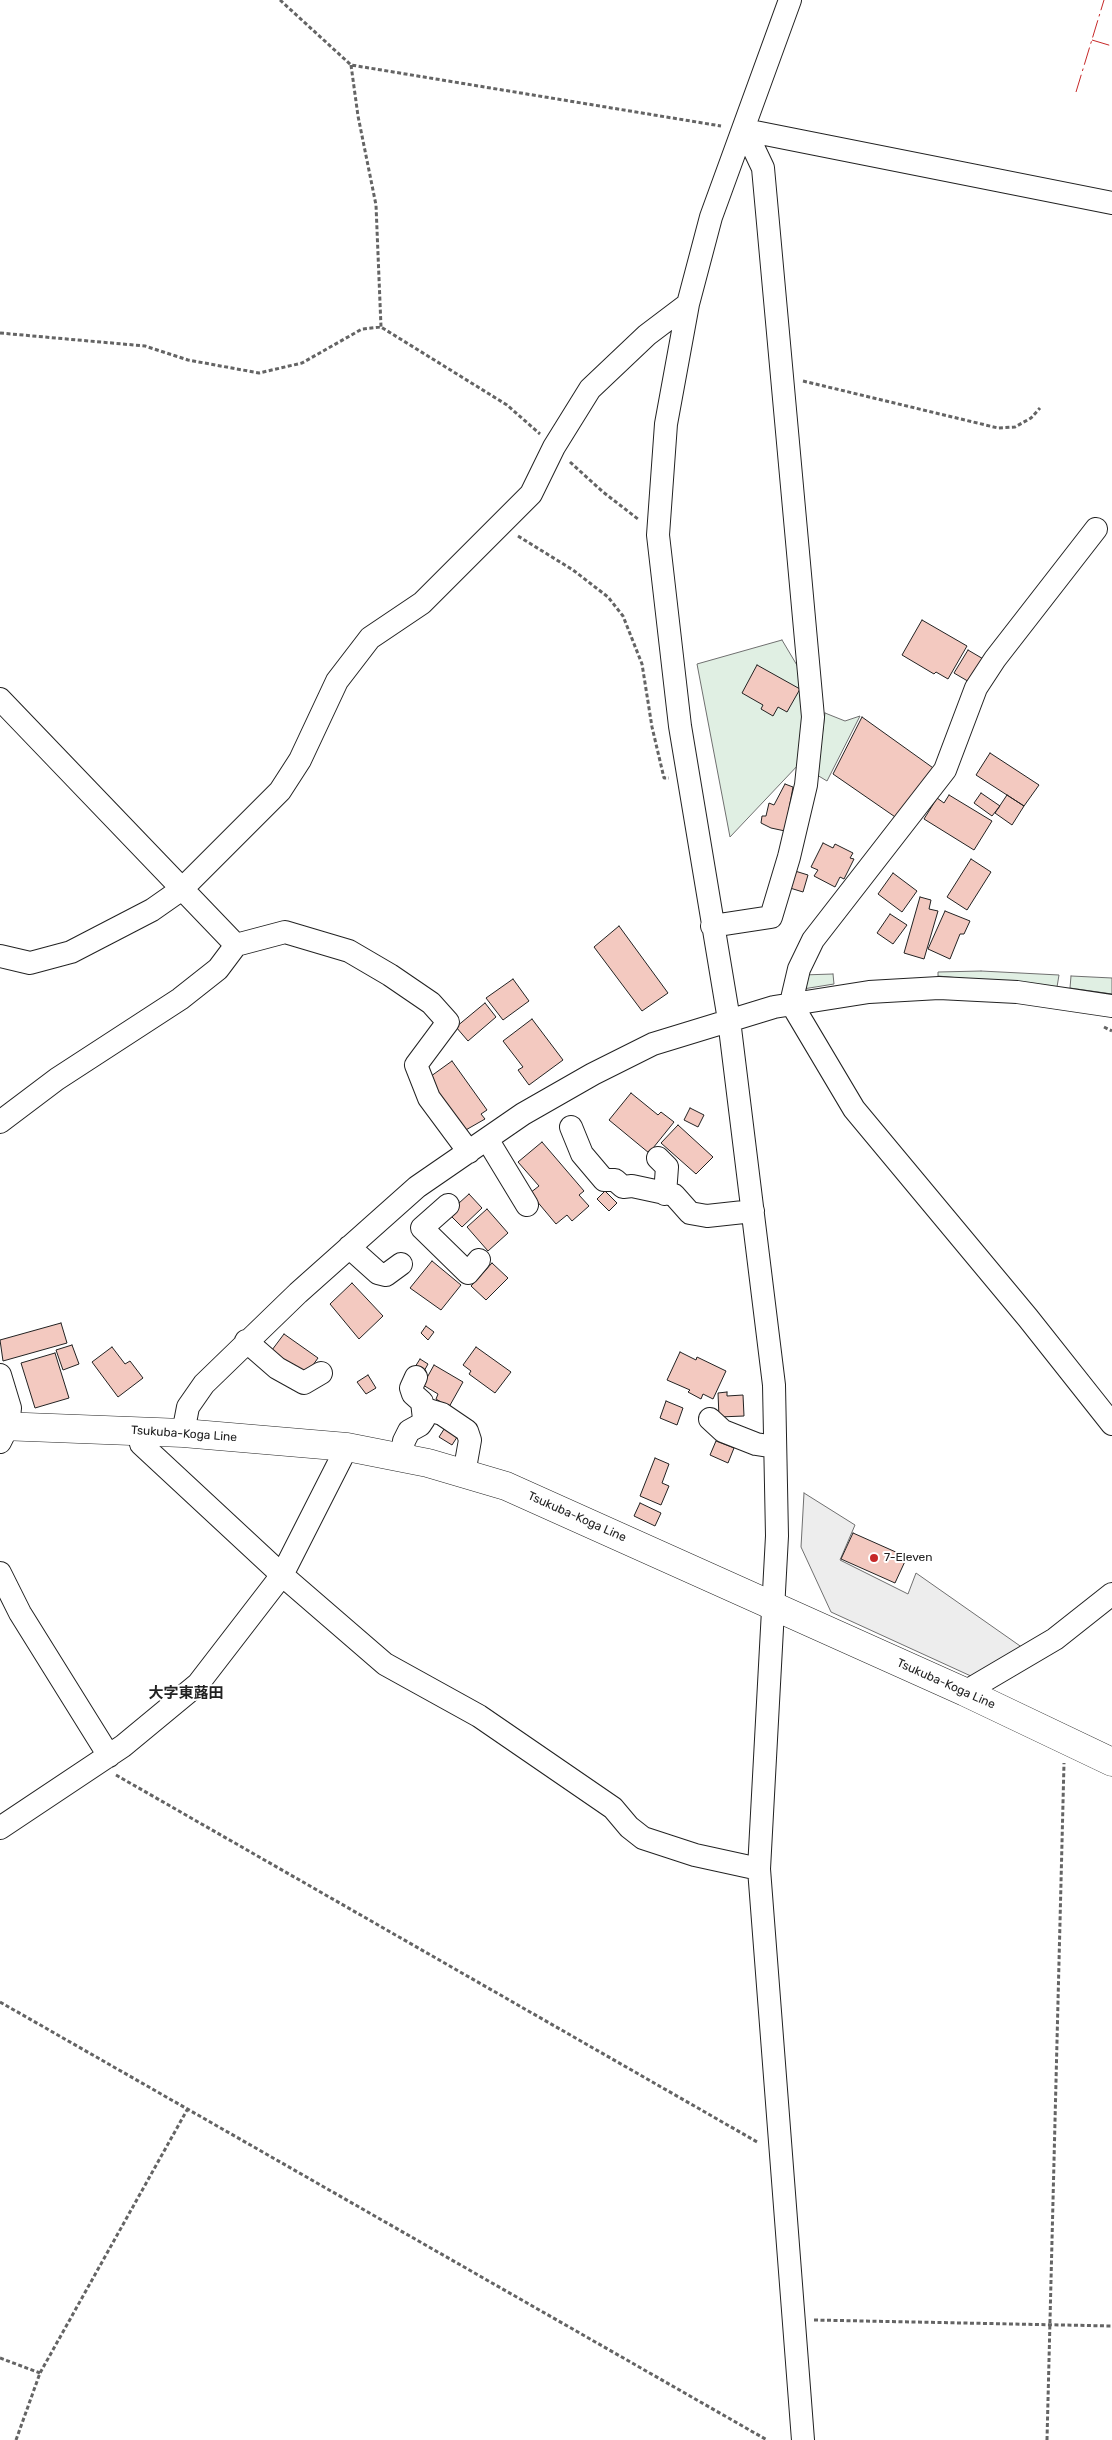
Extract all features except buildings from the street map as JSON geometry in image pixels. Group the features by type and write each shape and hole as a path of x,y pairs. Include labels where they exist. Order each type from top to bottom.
{"main road":[{"name":"Tsukuba-Koga Line","path":"3,1431 139,1431 184,1433 347,1447 401,1458 506,1486 965,1692 1112,1762"}],"street":[{"path":"790,0 766,62 745,130 711,217 688,304 666,424 658,535 680,726 729,1020 774,1384 777,1536 759,1869 803,2440"},
{"path":"745,130 1112,203"},
{"path":"712,926 771,917 789,857 806,785 812,718 780,377 763,168 745,130"},
{"path":"0,956 30,963 71,952 152,910 182,889 280,791 300,760 337,681 370,638 422,603 531,494 554,447 590,389 647,335 688,304"},
{"path":"1096,529 995,659 981,681 962,722 945,770 813,940 799,969 791,1003 854,1109 1028,1318 1112,1424"},
{"path":"0,699 236,945"},
{"path":"0,1122 57,1078 180,999 218,968 236,945 285,932 349,952 390,975 431,1003 448,1022 416,1065 429,1098 478,1145 527,1205"},
{"path":"184,1433 188,1407 193,1398 246,1341 417,1187 531,1109 644,1048 729,1020 791,1003 869,992 940,988 1016,992 1112,1006"},
{"path":"570,1127 582,1154 604,1180 615,1180 623,1188 632,1186 665,1194 674,1194 690,1213 707,1216 752,1210"},
{"path":"658,1158 667,1167 665,1194"},
{"path":"400,1203 422,1228 468,1273 479,1260"},
{"path":"422,1228 448,1205"},
{"path":"349,1247 378,1274 386,1275 401,1264"},
{"path":"246,1341 277,1368 304,1383 321,1373"},
{"path":"0,1375 10,1408 3,1431"},
{"path":"401,1458 404,1441 409,1431 420,1425 424,1419 425,1409 422,1402 413,1394 411,1388 416,1377"},
{"path":"425,1409 442,1414 467,1431 470,1440 464,1474"},
{"path":"710,1419 723,1431 756,1444 775,1447"},
{"path":"139,1431 141,1444 282,1575 386,1664 478,1716 613,1808 629,1827 643,1838 695,1855 759,1869"},
{"path":"0,1828 104,1760 198,1684 282,1575 347,1447"},
{"path":"0,1573 20,1613 104,1760"},
{"path":"965,1692 1055,1639 1112,1594"}],"path":[{"path":"280,0 351,65 745,130"},
{"path":"351,65 358,116 376,205 381,327"},
{"path":"0,333 144,346 188,360 259,373 302,363 362,329 381,327 506,404 603,492 658,535"},
{"path":"780,377 824,385 998,428 1015,427 1031,418 1040,408"},
{"path":"499,527 528,540 608,596 623,616 642,664 652,727 664,778 688,779"},
{"path":"1047,2440 1065,1740"},
{"path":"104,1760 780,2154"},
{"path":"0,2002 767,2440"},
{"path":"16,2440 40,2373 187,2110"},
{"path":"794,2320 1112,2326"},
{"path":"0,2358 40,2373"}],"green space":[{"path":"782,640 801,672 804,724 800,763 730,837 697,664"},
{"path":"825,713 845,721 860,716 827,781 817,775"},
{"path":"981,971 1059,975 1057,987 938,976 938,972"},
{"path":"833,974 834,984 803,989 802,975"},
{"path":"1071,976 1112,978 1112,994 1070,988"}],"shaded area":[{"path":"804,1493 855,1525 840,1560 908,1594 916,1573 1023,1648 973,1677 831,1612 801,1547"}],"power":[{"path":"1076,92 1104,0"},
{"path":"1092,40 1112,46"}],"place":[{"name":"7-Eleven","path":"874,1558"}],"district":[{"name":"大字東蕗田","path":"186,1694"}]}
